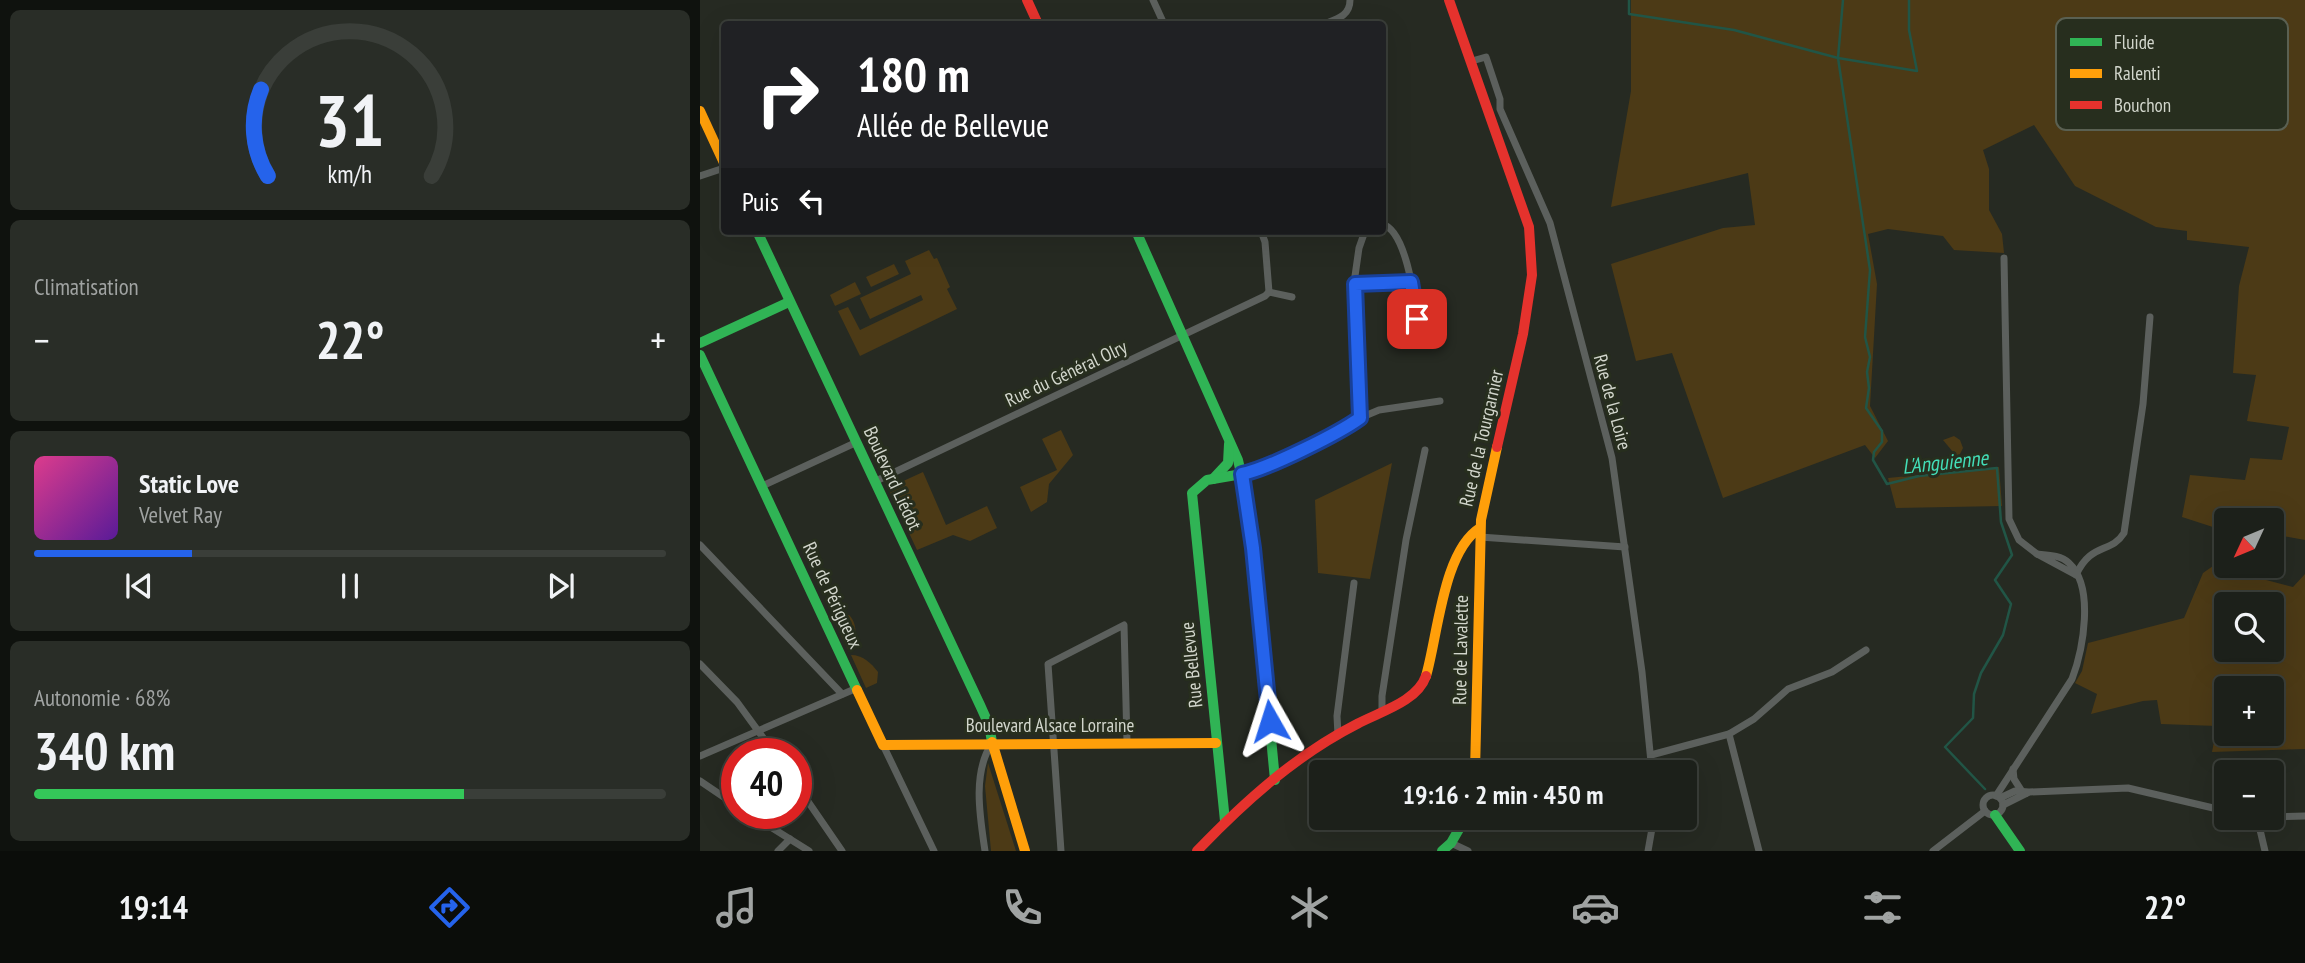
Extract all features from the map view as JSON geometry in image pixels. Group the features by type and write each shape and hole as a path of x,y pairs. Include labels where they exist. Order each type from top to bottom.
{"street":[{"path":"1027,0 1037,21"},
{"path":"1153,0 1163,21"},
{"path":"1332,21 1348,12 1350,0"},
{"name":"Rue de la Tourgarnier","path":"1450,0 1529,227 1532,275 1526,317 1484,502 1480,533"},
{"name":"Rue de la Loire","path":"1472,61 1486,57 1500,99 1500,109 1550,223 1612,458 1651,760"},
{"path":"1476,72 1489,68"},
{"path":"700,111 721,158"},
{"path":"700,176 721,166"},
{"path":"1386,226 1394,230 1404,251 1420,338"},
{"name":"Boulevard Liédot","path":"759,235 981,705 1025,851"},
{"path":"1138,235 1226,430 1242,474 1275,779"},
{"path":"1262,235 1269,292 1292,297"},
{"path":"1360,418 1355,284 1359,248 1364,235"},
{"path":"1933,851 1990,813 2001,811 1999,800 2013,769 2071,680 2083,636 2084,596 2077,575 2063,559 2037,554 2019,540 2009,519 2004,258"},
{"path":"1355,284 1411,282"},
{"name":"Rue du Général Olry","path":"876,481 1269,292"},
{"path":"700,343 789,302"},
{"path":"2077,575 2083,561 2115,542 2124,533 2143,404 2150,317"},
{"name":"Rue de Périgueux","path":"700,355 934,851"},
{"path":"1213,479 1254,471 1379,410 1440,401"},
{"path":"1213,479 1230,460 1226,430"},
{"path":"762,486 857,442"},
{"path":"1382,711 1406,540 1425,450"},
{"name":"Rue Bellevue","path":"1213,479 1195,487 1192,504 1225,821"},
{"name":"Rue de la Tourgarnier","path":"1197,851 1225,821 1307,754 1338,734 1410,697 1423,684 1453,570 1470,533 1475,528 1480,533"},
{"path":"1480,533 1625,547"},
{"name":"Rue de Lavalette","path":"1475,760 1480,533"},
{"path":"700,545 842,694"},
{"path":"1338,734 1354,583"},
{"path":"1061,851 1048,664 1124,625 1127,743"},
{"path":"1651,755 1729,734 1754,719 1788,689 1832,672 1866,650"},
{"path":"700,664 737,702 763,738"},
{"path":"700,756 857,688"},
{"path":"1729,734 1759,851"},
{"path":"985,851 980,783 982,759 992,743"},
{"name":"Boulevard Alsace Lorraine","path":"883,745 1216,743"},
{"path":"2013,769 2014,779 2025,791"},
{"path":"700,781 721,795"},
{"path":"2020,851 1983,805 1990,796 1999,800 2025,791 2128,788 2214,808"},
{"path":"812,807 842,851"},
{"path":"2284,817 2305,816"},
{"path":"774,829 809,851"},
{"path":"1442,851 1451,843 1458,830"},
{"path":"1648,851 1652,830"},
{"path":"2260,830 2264,851"},
{"path":"778,851 790,839"},
{"path":"1451,843 1468,851"}],"shaded area":[{"path":"1631,0 2305,0 2305,540 2284,536 2284,508 2214,508 2214,527 2182,517 2190,475 2245,480 2250,458 2282,460 2289,427 2247,421 2256,375 2233,373 2239,286 2249,247 2187,240 2187,231 2156,227 2075,186 2034,125 1983,150 1989,169 1989,210 2002,234 2004,253 1954,250 1943,236 1888,229 1868,234 1877,284 1870,406 1888,441 1875,458 1865,445 1723,498 1672,353 1636,361 1611,264 1723,228 1755,225 1748,173 1611,207 1631,91"},
{"path":"929,250 934,259 937,258 957,309 860,356 838,311 848,307 860,330 923,300 921,295 870,319 860,298 911,274 905,261"},
{"path":"894,264 899,274 871,287 866,277"},
{"path":"855,282 861,294 835,306 830,295"},
{"path":"1061,430 1073,455 1049,484 1047,502 1031,512 1020,487 1057,470 1042,439"},
{"path":"1954,436 1960,440 1963,448 1958,458 1943,440"},
{"path":"1392,463 1370,579 1318,573 1315,500"},
{"path":"1999,467 2002,506 1896,508 1888,478"},
{"path":"923,472 946,525 987,506 997,528 970,541 953,535 917,550 888,488"},
{"path":"2213,566 2214,578 2259,578 2293,587 2305,574 2305,749 2212,752 2214,742 2214,746 2284,746 2284,676 2214,676 2214,726 2161,724 2157,700 2091,714 2097,694 2075,683 2082,671 2088,643 2184,618 2203,573"},
{"path":"849,615 854,623 855,638 849,652 833,618"},
{"path":"851,655 863,658 873,666 878,672 877,683 866,688"},
{"path":"988,763 1016,851 991,851 985,786"}],"waterway":[{"name":"L'Anguienne","path":"1629,0 1629,14 1734,30 1838,58 1870,270 1865,337 1870,357 1866,408 1882,431 1882,442 1874,452 1873,460 1887,484 1919,476 1997,468 2001,522 2012,555 1995,580 2011,604 2003,635 1981,673 1974,694 1973,718 1945,747 1985,789"},
{"name":"L'Anguienne","path":"1843,0 1838,58 1917,71 1909,30 1909,0"}],"traffic: fast":[{"path":"759,235 980,705 989,725 992,742"},
{"path":"1138,235 1238,460 1253,548 1275,780"},
{"path":"700,343 789,302"},
{"path":"700,355 857,690"},
{"path":"1213,479 1228,463 1229,444"},
{"path":"1225,821 1192,493 1207,480 1242,474"},
{"path":"1995,815 2020,851"},
{"path":"1442,851 1451,843 1458,830"}],"traffic: slow":[{"path":"700,111 721,156"},
{"path":"1475,760 1481,520 1497,447"},
{"path":"1426,676 1450,574 1468,539 1480,528"},
{"path":"857,690 883,745 1216,743"},
{"path":"992,742 1025,851"}],"traffic: jam":[{"path":"1027,0 1037,21"},
{"path":"1449,0 1529,227 1532,275 1523,334 1497,447"},
{"path":"1197,851 1252,797 1292,765 1335,736 1406,699 1415,693 1426,676"}],"route":[{"path":"1270,721 1253,548 1242,474 1309,445 1360,418 1355,284 1411,282 1417,319"}]}
